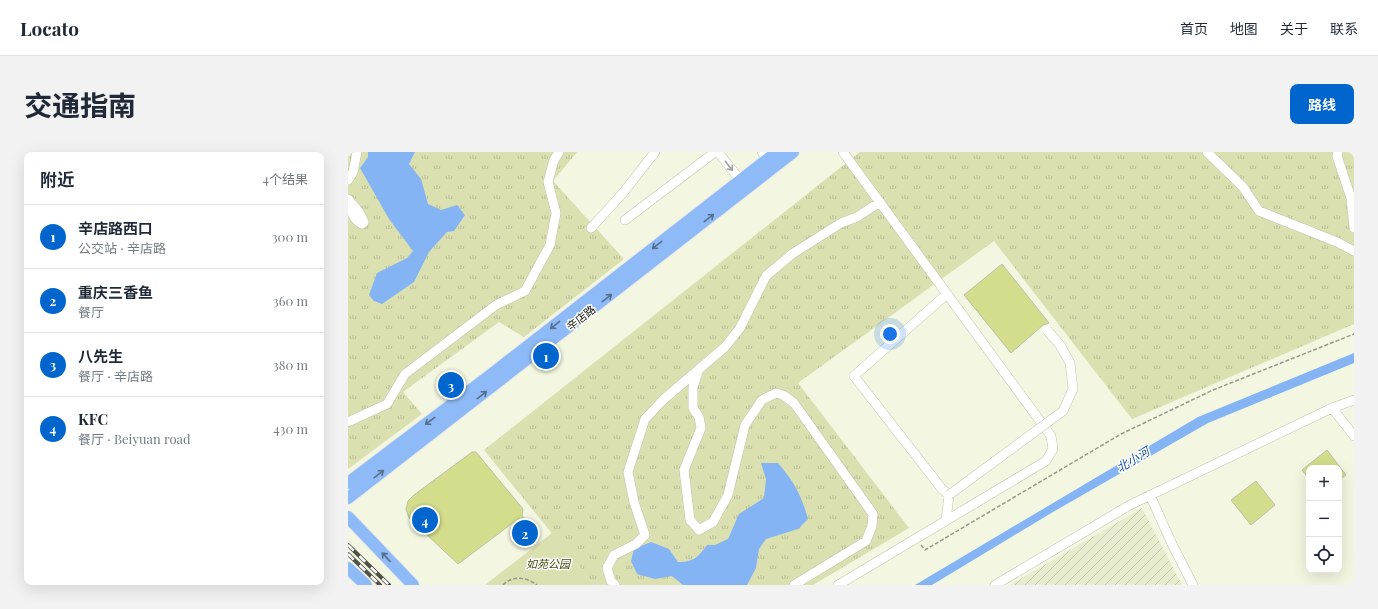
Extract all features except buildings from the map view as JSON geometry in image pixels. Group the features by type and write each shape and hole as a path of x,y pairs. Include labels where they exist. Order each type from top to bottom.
{"main road":[{"name":"辛店路","path":"348,498 793,152"},
{"name":"辛店路","path":"348,483 492,374 740,180 768,154"},
{"path":"349,521 413,585"},
{"path":"348,568 366,585"}],"street":[{"path":"348,180 353,172 357,152"},
{"path":"348,422 387,404 405,374 496,305 525,291 550,245 556,213 548,182 554,160 559,152"},
{"path":"591,228 623,193 655,152"},
{"path":"625,220 715,152"},
{"path":"718,152 740,180"},
{"path":"838,585 1046,461 1053,449 1051,436 843,152"},
{"path":"1207,152 1243,187 1259,211 1337,242 1354,251"},
{"path":"1338,152 1337,156 1351,198 1354,228"},
{"path":"615,585 611,581 607,568 614,556 636,544 645,535 634,502 628,472 645,419 664,399 726,347 740,328 766,276 792,254 841,223 857,218 880,202"},
{"path":"947,294 854,376 942,489 949,495"},
{"path":"946,520 949,495 1040,430 1063,411 1073,389 1070,363 1060,345 1047,330"},
{"path":"698,372 693,388 693,408 699,417 700,428 684,470 690,520 699,530 713,522 728,495 745,425 762,400 776,393 783,395 794,404 873,514 872,526 866,541 794,585"},
{"path":"995,585 1130,505 1332,408 1354,400"},
{"path":"1332,408 1354,436"},
{"path":"1150,495 1172,544 1193,585"}],"path":[{"path":"915,538 925,550 1121,434 1213,390 1354,334"},
{"path":"503,585 511,579 524,578 535,584"}],"shaded area":[{"path":"1142,508 1182,585 1010,585"}],"green space":[{"path":"348,152 577,152 553,181 624,259 524,337 499,322 403,392 422,414 348,469"},
{"path":"860,152 1354,152 1354,324 1132,419 994,241 798,383 909,528 813,585 594,585 484,450"},
{"name":"如苑公园","path":"552,533 594,585 485,585"}],"water":[{"path":"368,152 415,152 409,164 421,179 428,204 441,210 457,205 465,215 454,231 447,232 429,252 414,282 382,304 374,301 369,295 377,273 407,258 413,251 389,219 360,168 368,157"},
{"name":"北小河","path":"1354,353 1354,363 1208,423 1053,512 932,585 915,585 1198,417"},
{"path":"761,463 778,463 788,476 803,502 808,519 798,529 766,539 759,549 756,568 747,585 683,585 672,576 655,579 637,574 631,561 634,549 651,542 669,549 678,562 683,562 692,560 698,556 707,545 715,545 728,539 739,514 764,498 766,479"}],"railway":[{"path":"348,545 389,585"},
{"path":"348,554 380,585"}],"place":[{"name":"辛店路西口","path":"546,356"},
{"name":"八先生","path":"451,385"},
{"name":"KFC","path":"425,520"},
{"name":"重庆三香鱼","path":"525,533"}]}
